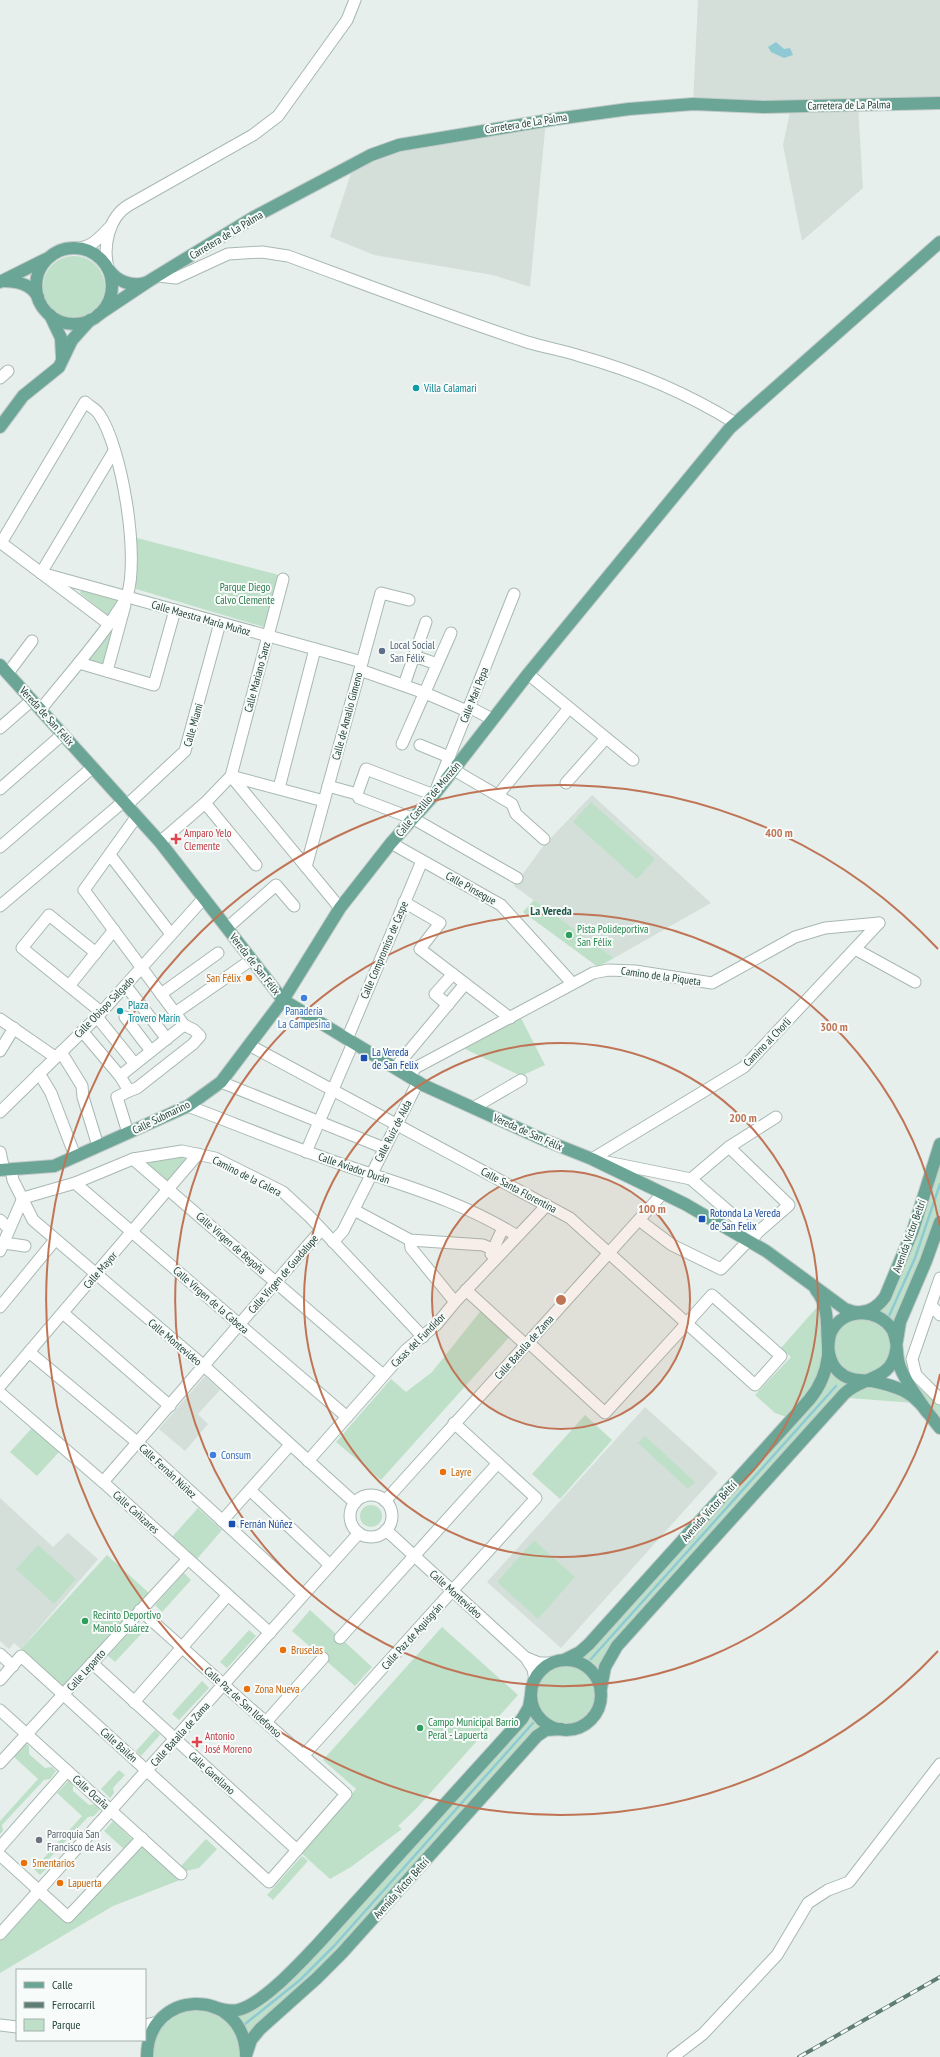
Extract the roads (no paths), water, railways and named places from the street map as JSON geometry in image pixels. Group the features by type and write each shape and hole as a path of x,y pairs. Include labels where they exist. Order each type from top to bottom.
{"main road":[{"name":"Carretera de La Palma","path":"94,317 261,213 371,155 399,145 556,118 686,104 764,108 940,103"},
{"name":"Calle Castillo de Monzón","path":"283,1000 340,908 391,843 434,795 528,674 735,423 940,242"},
{"path":"0,427 16,404 57,369 72,340 84,325 106,307 111,292 112,281 108,268 96,255 87,250 76,248 64,249 1,279"},
{"path":"39,298 36,287 38,276 42,266 49,257"},
{"name":"Carretera de La Palma","path":"108,268 116,278 122,282 138,284 153,279"},
{"path":"1,279 23,284 32,289 39,298 56,325 61,338 61,361"},
{"path":"47,312 65,322 81,323 94,317"},
{"name":"Vereda de San Félix","path":"2,667 160,842 283,1000 414,1080 542,1139 592,1159 752,1237 845,1309 859,1313"},
{"name":"Calle Submarino","path":"5,1170 49,1168 188,1106 221,1082 283,1000"},
{"name":"Avenida Víctor Beltrí","path":"859,1313 875,1308 882,1302 888,1292 913,1230 940,1144"},
{"path":"867,1381 880,1377 888,1370 894,1360 900,1322 926,1261 940,1222"},
{"path":"812,1284 819,1293 825,1306 828,1323 828,1346 831,1360 839,1372 852,1380 867,1381 903,1390 919,1402 940,1428"},
{"path":"828,1346 830,1335 835,1325 843,1318 859,1313 870,1313 884,1320 894,1333 898,1362 903,1374 927,1412"},
{"name":"Avenida Víctor Beltrí","path":"564,1660 580,1652 589,1644 809,1400 822,1379 827,1364 828,1346"},
{"name":"Avenida Víctor Beltrí","path":"601,1688 605,1667 617,1646 844,1394 853,1387 867,1381"},
{"path":"146,2055 147,2036 158,2022 172,2010 185,2005 202,2004 232,2011 246,2007 258,2000 293,1970 522,1719 529,1707 535,1680 540,1671 551,1663 564,1660 576,1661 588,1667 596,1675 601,1688 600,1704 593,1718 587,1723 576,1728 561,1729 549,1725 539,1716 533,1705 532,1695"},
{"name":"Avenida Víctor Beltrí","path":"246,2056 250,2040 260,2028 317,1978 342,1953 537,1736 546,1730 561,1729"},
{"path":"213,2007 228,2015 238,2027 243,2039 246,2056"}],"street":[{"path":"76,248 85,248 92,244 113,223 124,208 253,135 278,116 346,20 355,0"},
{"path":"108,268 106,248 113,223"},
{"path":"153,279 176,278 228,254 262,252 288,256 462,320 527,342 627,371 676,391 735,423"},
{"path":"0,542 85,402 98,413 114,451 129,511 132,542 127,597 107,672"},
{"path":"41,573 114,451"},
{"name":"Calle Maestra María Muñoz","path":"0,542 109,624"},
{"name":"Calle Maestra María Muñoz","path":"41,573 315,649 492,719"},
{"name":"Calle Mariano Sanz","path":"231,776 283,579"},
{"name":"Calle de Amalio Gimeno","path":"306,867 381,593 410,600"},
{"name":"Calle Mari Pepa","path":"434,795 514,594"},
{"path":"0,728 36,705 79,663 109,624 127,597"},
{"path":"79,663 154,685 175,610"},
{"path":"404,685 426,622"},
{"name":"Calle Miami","path":"0,906 186,751 220,623"},
{"path":"402,744 450,633"},
{"path":"2,667 32,641"},
{"path":"279,788 315,649"},
{"path":"414,656 437,664"},
{"path":"528,674 634,760"},
{"path":"498,795 569,708"},
{"path":"0,789 63,734"},
{"path":"566,783 606,738"},
{"path":"420,745 449,757"},
{"path":"0,847 93,767"},
{"path":"357,794 366,768 434,795"},
{"path":"454,770 512,804 516,814 544,839"},
{"path":"231,776 279,788 324,802"},
{"path":"160,842 205,803 231,776"},
{"path":"231,776 340,908"},
{"path":"328,786 357,794 359,798 414,819 517,878"},
{"path":"205,803 256,865"},
{"path":"128,1133 117,1097 137,1088 193,1044 200,1036 194,1030 184,1026 84,890 137,816"},
{"name":"Calle Pinsegue","path":"391,843 501,905 572,983"},
{"path":"110,855 172,934"},
{"name":"Calle Compromiso de Caspe","path":"306,1152 320,1122 404,902 422,861"},
{"path":"227,928 276,885 294,906"},
{"name":"Calle Obispo Salgado","path":"0,1112 99,1015 204,898"},
{"path":"404,902 440,923 420,948 510,1018"},
{"path":"96,953 49,915 22,948 69,986 99,1015 135,1064"},
{"name":"Camino de la Piqueta","path":"414,1080 415,1068 593,973 608,970 635,971 712,983 795,937 825,928 879,923"},
{"name":"Camino al Chorli","path":"592,1159 744,1067 879,923"},
{"path":"69,986 114,930"},
{"path":"855,949 915,982"},
{"path":"161,994 218,953"},
{"path":"175,1013 251,960"},
{"path":"448,1005 435,994 453,974"},
{"path":"395,1068 466,984"},
{"path":"126,986 167,1039"},
{"path":"125,1017 151,1051"},
{"path":"0,1019 58,1054 82,1086 83,1097 98,1146"},
{"path":"120,1076 184,1026"},
{"path":"0,1051 14,1028"},
{"path":"82,1031 120,1076 129,1091"},
{"name":"Calle Santa Florentina","path":"249,1045 570,1218 755,1385 781,1356 712,1295 687,1322"},
{"path":"40,1073 51,1093 75,1156"},
{"name":"Calle Ruiz de Alda","path":"333,1242 343,1231 354,1210 396,1124 414,1080"},
{"path":"473,1108 521,1080"},
{"path":"221,1082 384,1148"},
{"name":"Calle Aviador Durán","path":"188,1106 306,1152 440,1197 517,1236"},
{"path":"752,1237 691,1179 729,1147 776,1117"},
{"path":"639,1220 672,1245 721,1269 752,1237 789,1205 729,1147"},
{"name":"Camino de la Calera","path":"23,1198 75,1183 133,1159 182,1151 215,1158 283,1192 333,1242 423,1337"},
{"name":"Calle Montevideo","path":"0,1152 5,1170 13,1180 23,1198 31,1218 204,1366 355,1503"},
{"name":"Calle Mayor","path":"0,1386 198,1154"},
{"name":"Calle Virgen de Begoña","path":"133,1159 383,1375"},
{"name":"Vereda de San Félix","path":"592,1159 691,1179"},
{"name":"Calle Virgen de la Cabeza","path":"75,1183 347,1417"},
{"name":"Calle Batalla de Zama","path":"385,1501 663,1193"},
{"path":"23,1198 2,1247 25,1246"},
{"name":"Casas del Fundidor","path":"308,1461 406,1350 436,1325 454,1302 483,1272 497,1251 517,1236 547,1205"},
{"path":"354,1210 410,1240 471,1244 497,1251 503,1228"},
{"name":"Calle Virgen de Guadalupe","path":"103,1482 321,1230"},
{"path":"0,1307 56,1240"},
{"path":"410,1240 411,1248 454,1302"},
{"path":"940,1278 914,1352 913,1365 916,1375 940,1399"},
{"path":"466,1290 605,1413 687,1322"},
{"path":"931,1305 940,1314"},
{"path":"63,1313 170,1406"},
{"name":"Calle Fernán Núñez","path":"29,1352 138,1443 303,1595"},
{"name":"Calle Cañizares","path":"0,1393 103,1482 270,1632"},
{"path":"340,1638 498,1463 454,1423"},
{"path":"222,1521 290,1445"},
{"name":"Calle Paz de Aquisgrán","path":"304,1756 536,1498 498,1463"},
{"path":"250,1490 330,1565"},
{"path":"366,1496 373,1496 385,1501 390,1508 391,1516 390,1524 386,1530 373,1537 359,1533 352,1526 350,1516 355,1503 366,1496"},
{"name":"Calle Montevideo","path":"386,1530 526,1658 533,1669 535,1680"},
{"name":"Calle Batalla de Zama","path":"0,1934 359,1533"},
{"name":"Calle Lepanto","path":"0,1763 188,1559"},
{"path":"134,1702 228,1595"},
{"name":"Calle Paz de San Ildefonso","path":"140,1610 346,1794 297,1850"},
{"path":"0,1654 13,1666 0,1680"},
{"name":"Calle Bailén","path":"13,1666 21,1656 269,1882 297,1850"},
{"path":"266,1722 323,1658"},
{"name":"Calle Montevideo","path":"526,1658 539,1663 551,1663"},
{"name":"Calle Garellano","path":"92,1664 297,1850"},
{"name":"Calle Ocaña","path":"0,1710 181,1874"},
{"path":"673,2057 703,2034 777,1955 808,1903 828,1890 849,1882 940,1764"},
{"path":"0,1847 68,1771"},
{"path":"0,1855 68,1917 142,1838"},
{"path":"146,2025 158,2022"},
{"path":"0,2025 16,2026"}],"water":[{"path":"776,42 784,49 790,48 793,55 784,58 771,52 768,47"}],"waterway":[{"path":"889,1316 915,1258 940,1184"},
{"path":"591,1659 836,1386"},
{"path":"245,2024 300,1980 334,1946 533,1723"}],"railway":[{"path":"799,2057 940,1977"}],"place":[{"name":"Villa Calamari","path":"416,388"},
{"name":"Local Social San Félix","path":"382,651"},
{"name":"Amparo Yelo Clemente","path":"176,839"},
{"name":"Pista Polideportiva San Félix","path":"569,935"},
{"name":"San Félix","path":"249,978"},
{"name":"Panadería La Campesina","path":"304,998"},
{"name":"Plaza Trovero Marín","path":"120,1011"},
{"name":"La Vereda de San Felix","path":"364,1058"},
{"name":"Rotonda La Vereda de San Felix","path":"702,1219"},
{"name":"Consum","path":"213,1455"},
{"name":"Layre","path":"443,1472"},
{"name":"Fernán Núñez","path":"232,1524"},
{"name":"Recinto Deportivo Manolo Suárez","path":"85,1621"},
{"name":"Bruselas","path":"283,1650"},
{"name":"Zona Nueva","path":"247,1689"},
{"name":"Campo Municipal Barrio Peral - Lapuerta","path":"420,1728"},
{"name":"Antonio José Moreno","path":"197,1742"},
{"name":"Parroquia San Francisco de Asís","path":"39,1840"},
{"name":"5mentarios","path":"24,1863"},
{"name":"Lapuerta","path":"60,1883"}],"district":[{"name":"La Vereda","path":"551,910"}],"park label":[{"name":"Parque Diego Calvo Clemente","path":"245,593"}]}
